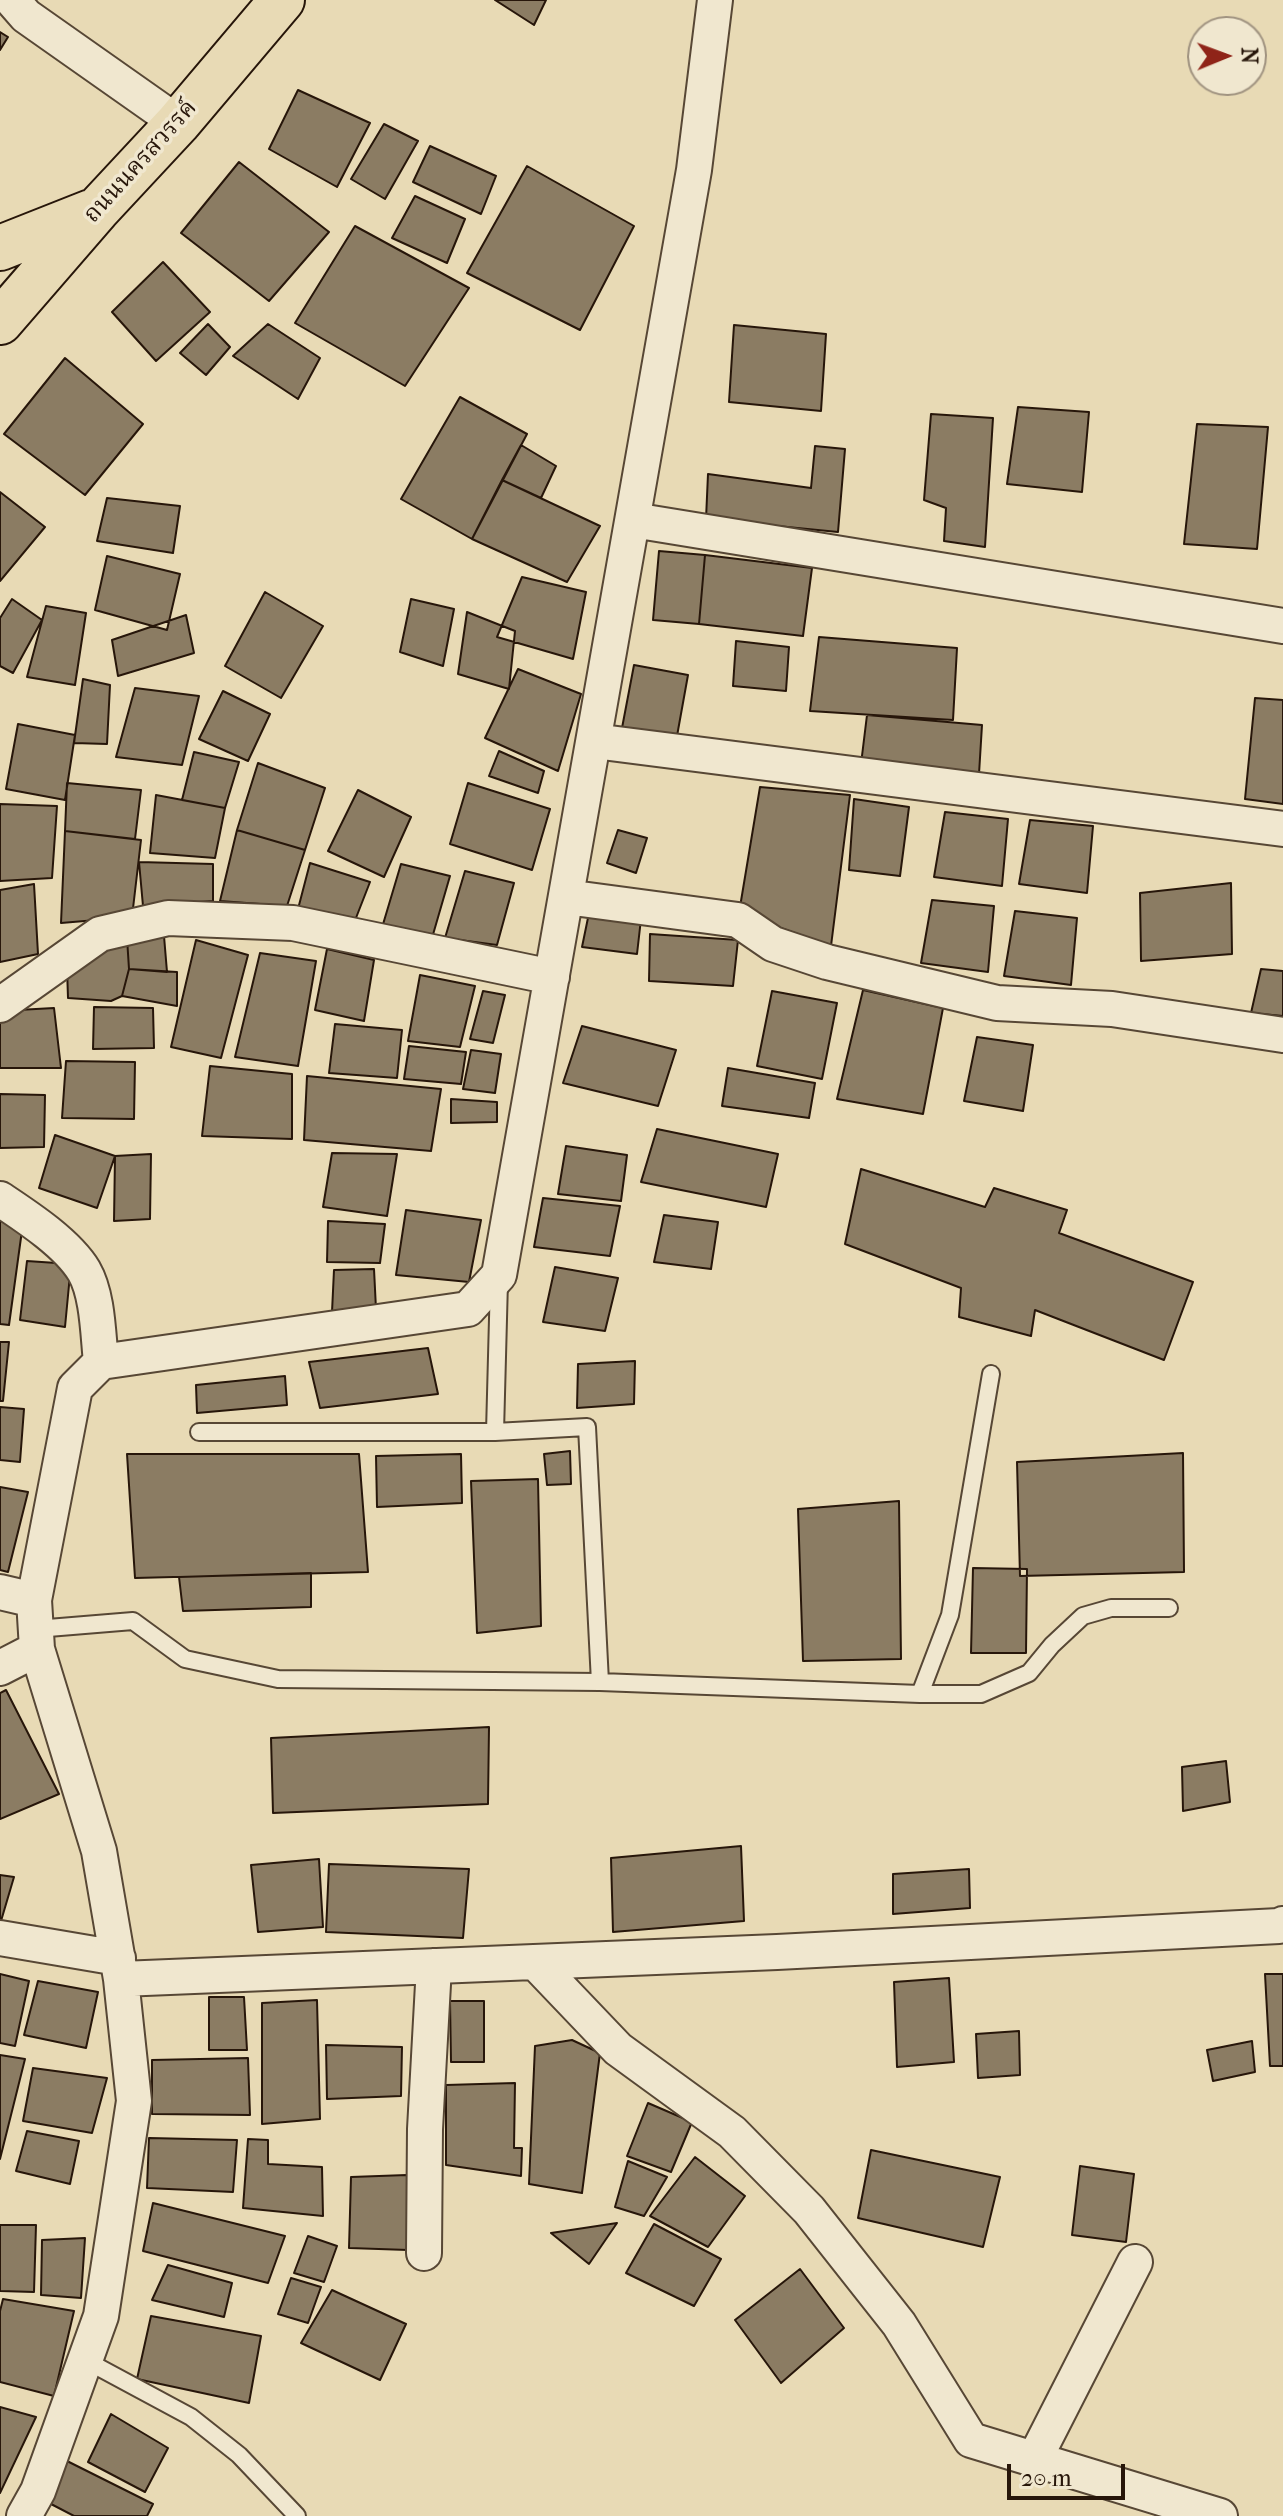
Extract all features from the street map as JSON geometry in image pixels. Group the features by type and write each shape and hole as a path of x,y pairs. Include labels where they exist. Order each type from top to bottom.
{"main road":[{"name":"ถนนนครสวรรค์","path":"0,322 178,123 282,0"},
{"path":"0,248 97,210"}],"street":[{"path":"12,0 26,16 178,123"},
{"path":"24,2516 38,2491 101,2316 134,2101 119,1969 99,1851 36,1626 75,1388 101,1362 468,1309 499,1275 694,170 715,0"},
{"path":"633,520 1283,626"},
{"path":"594,741 1283,829"},
{"path":"566,897 738,920 773,944 827,962 997,1003 1112,1009 1283,1035"},
{"path":"0,1005 100,934 168,918 293,923 552,977"},
{"path":"0,1199 60,1244 85,1272 95,1305 101,1362"},
{"path":"0,1592 36,1626"},
{"path":"0,1668 36,1626"},
{"path":"0,1938 119,1969 434,1966 777,1952 1283,1924"},
{"path":"535,1962 618,2049 732,2132 809,2210 899,2324 971,2440 1220,2516"},
{"path":"424,2253 425,2129 434,1966"},
{"path":"1034,2460 1135,2262"}],"lane":[{"path":"495,1432 499,1275"},
{"path":"920,1694 950,1615 991,1374"},
{"path":"199,1432 495,1432 587,1427 600,1682"},
{"path":"36,1626 133,1621 185,1659 278,1679 600,1682 981,1694 1029,1673 1052,1645 1083,1616 1111,1608 1169,1608"},
{"path":"85,2360 191,2417 239,2455 297,2516"}],"building":[{"path":"495,0 546,0 534,25"},
{"path":"0,32 8,37 0,50"},
{"path":"298,90 370,123 337,187 269,149"},
{"path":"384,124 418,141 385,199 351,179"},
{"path":"430,146 496,176 481,214 413,182"},
{"path":"239,162 329,232 269,301 181,233"},
{"path":"527,166 634,226 580,330 467,273"},
{"path":"415,196 465,219 447,263 392,238"},
{"path":"355,226 469,288 405,386 295,323"},
{"path":"163,262 210,312 156,361 112,312"},
{"path":"208,324 230,347 206,375 180,353"},
{"path":"268,324 320,358 298,399 233,356"},
{"path":"734,325 826,334 821,411 729,402"},
{"path":"65,358 143,424 85,495 4,434"},
{"path":"460,397 527,434 472,539 401,499"},
{"path":"1018,407 1089,412 1082,492 1007,484"},
{"path":"931,414 993,418 985,547 944,541 946,508 924,500"},
{"path":"1197,424 1268,427 1257,549 1184,544"},
{"path":"521,445 556,466 541,498 502,480"},
{"path":"815,446 845,449 838,532 706,519 708,474 811,488"},
{"path":"502,480 600,526 567,582 472,539"},
{"path":"0,492 45,527 0,581"},
{"path":"107,498 180,506 173,553 97,541"},
{"path":"659,551 705,555 699,624 653,620"},
{"path":"705,555 812,568 803,636 699,624"},
{"path":"107,556 180,574 167,630 95,610"},
{"path":"522,577 586,592 573,659 497,637"},
{"path":"265,592 323,626 281,698 225,666"},
{"path":"12,599 42,620 13,673 0,666 0,618"},
{"path":"411,599 454,609 443,666 400,652"},
{"path":"46,606 86,613 75,685 27,677"},
{"path":"467,612 515,631 509,689 458,674"},
{"path":"186,615 194,653 118,676 112,640"},
{"path":"819,637 957,648 953,720 810,711"},
{"path":"736,641 789,647 786,691 733,686"},
{"path":"634,665 688,675 677,736 622,728"},
{"path":"518,669 581,694 558,771 485,738"},
{"path":"83,679 110,685 107,744 74,743"},
{"path":"135,688 199,696 182,765 116,757"},
{"path":"223,691 270,714 248,761 199,739"},
{"path":"1255,698 1283,700 1283,804 1245,799"},
{"path":"867,715 982,725 979,774 861,764"},
{"path":"18,724 75,735 65,800 6,789"},
{"path":"499,751 544,771 538,793 489,776"},
{"path":"194,752 239,762 225,808 182,800"},
{"path":"258,763 325,788 305,850 237,830"},
{"path":"67,783 141,790 135,839 65,831"},
{"path":"468,783 550,809 532,870 450,844"},
{"path":"760,787 850,795 831,946 739,913"},
{"path":"358,790 411,817 384,877 328,851"},
{"path":"156,795 225,808 215,858 150,853"},
{"path":"854,799 909,807 900,876 849,870"},
{"path":"0,804 57,806 52,878 0,881"},
{"path":"945,812 1008,819 1002,886 934,877"},
{"path":"1030,820 1093,826 1087,893 1019,884"},
{"path":"237,830 305,850 287,906 220,901"},
{"path":"618,830 647,838 636,873 607,863"},
{"path":"65,831 141,840 132,917 61,923"},
{"path":"139,862 213,864 213,901 143,906"},
{"path":"310,863 370,882 354,923 298,909"},
{"path":"401,864 450,876 432,938 381,931"},
{"path":"465,871 514,883 497,945 445,938"},
{"path":"1231,883 1232,954 1141,961 1140,893"},
{"path":"34,884 38,954 0,962 0,890"},
{"path":"932,900 994,906 988,972 921,963"},
{"path":"1015,911 1077,918 1071,985 1004,976"},
{"path":"589,913 641,919 637,954 582,947"},
{"path":"650,934 738,940 733,986 649,981"},
{"path":"164,936 167,972 129,969 127,938"},
{"path":"127,938 129,969 122,996 111,1001 68,998 67,968"},
{"path":"196,940 248,955 221,1058 171,1047"},
{"path":"327,949 374,960 364,1021 315,1010"},
{"path":"260,953 316,961 298,1066 235,1057"},
{"path":"129,969 177,972 177,1006 122,996"},
{"path":"1261,969 1283,971 1283,1016 1251,1013"},
{"path":"420,975 475,986 460,1047 408,1041"},
{"path":"863,990 943,1008 923,1114 837,1099"},
{"path":"483,991 505,995 493,1043 470,1039"},
{"path":"772,991 837,1003 822,1079 757,1066"},
{"path":"94,1007 153,1008 154,1048 93,1049"},
{"path":"54,1008 61,1068 0,1068 0,1011"},
{"path":"335,1024 402,1030 397,1078 329,1073"},
{"path":"582,1026 676,1050 658,1106 563,1083"},
{"path":"977,1037 1033,1045 1023,1111 964,1101"},
{"path":"409,1046 466,1052 461,1084 404,1079"},
{"path":"471,1050 501,1054 495,1093 463,1089"},
{"path":"66,1061 135,1062 134,1119 62,1118"},
{"path":"210,1066 292,1074 292,1139 202,1136"},
{"path":"728,1068 815,1083 809,1118 722,1106"},
{"path":"307,1076 441,1089 431,1151 304,1140"},
{"path":"0,1094 45,1095 44,1147 0,1148"},
{"path":"451,1099 497,1102 497,1122 451,1123"},
{"path":"657,1129 778,1154 766,1207 641,1182"},
{"path":"55,1135 115,1156 97,1208 39,1188"},
{"path":"566,1146 627,1155 621,1201 558,1194"},
{"path":"332,1153 397,1154 387,1216 323,1207"},
{"path":"151,1154 150,1219 114,1221 115,1156"},
{"path":"861,1169 985,1207 994,1188 1067,1210 1059,1233 1193,1282 1164,1360 1035,1310 1031,1336 959,1317 961,1288 845,1244"},
{"path":"543,1198 620,1206 610,1256 534,1247"},
{"path":"406,1210 481,1220 469,1282 396,1275"},
{"path":"664,1215 718,1222 711,1269 654,1262"},
{"path":"0,1221 23,1223 9,1325 0,1324"},
{"path":"328,1221 385,1224 380,1263 327,1262"},
{"path":"27,1261 71,1264 65,1327 20,1320"},
{"path":"555,1267 618,1278 605,1331 543,1322"},
{"path":"374,1269 376,1309 332,1312 334,1270"},
{"path":"0,1342 9,1342 3,1401 0,1401"},
{"path":"428,1348 438,1394 320,1408 309,1362"},
{"path":"635,1361 634,1404 577,1408 578,1364"},
{"path":"285,1376 287,1405 197,1413 196,1385"},
{"path":"0,1407 24,1409 20,1462 0,1460"},
{"path":"570,1451 571,1484 547,1485 544,1454"},
{"path":"1183,1453 1184,1572 1020,1576 1017,1462"},
{"path":"127,1454 359,1454 368,1572 135,1578"},
{"path":"461,1454 462,1503 377,1507 376,1456"},
{"path":"538,1479 541,1626 477,1633 471,1481"},
{"path":"0,1487 28,1492 8,1572 0,1570"},
{"path":"899,1501 901,1659 803,1661 798,1509"},
{"path":"973,1568 1027,1569 1026,1653 971,1653"},
{"path":"311,1573 311,1607 183,1611 179,1577"},
{"path":"6,1690 59,1794 0,1819 0,1693"},
{"path":"489,1727 488,1804 273,1813 271,1738"},
{"path":"1226,1761 1230,1802 1183,1811 1182,1767"},
{"path":"741,1846 744,1921 613,1932 611,1858"},
{"path":"319,1859 323,1927 258,1932 251,1865"},
{"path":"329,1864 469,1869 463,1938 326,1932"},
{"path":"969,1869 970,1908 893,1914 893,1874"},
{"path":"0,1875 14,1877 1,1921 0,1921"},
{"path":"0,1974 29,1981 15,2046 0,2043"},
{"path":"1265,1974 1283,1974 1283,2066 1270,2066"},
{"path":"949,1978 954,2062 897,2067 894,1982"},
{"path":"38,1981 98,1992 86,2048 24,2035"},
{"path":"209,1997 244,1997 247,2050 209,2050"},
{"path":"317,2000 320,2119 262,2124 262,2003"},
{"path":"450,2001 484,2001 484,2062 451,2062"},
{"path":"1019,2031 1020,2075 978,2078 976,2034"},
{"path":"572,2040 600,2053 582,2193 529,2184 535,2046"},
{"path":"1252,2041 1255,2072 1213,2081 1207,2050"},
{"path":"326,2045 402,2047 401,2096 327,2099"},
{"path":"0,2055 25,2059 0,2159"},
{"path":"248,2058 250,2115 152,2114 152,2060"},
{"path":"33,2068 107,2078 92,2133 23,2121"},
{"path":"515,2083 514,2148 522,2148 521,2176 446,2165 446,2085"},
{"path":"648,2103 692,2122 671,2172 627,2156"},
{"path":"27,2131 79,2141 70,2184 16,2171"},
{"path":"149,2138 237,2140 233,2192 147,2188"},
{"path":"248,2139 268,2140 268,2164 322,2167 323,2216 243,2208"},
{"path":"871,2150 1000,2177 983,2247 858,2218"},
{"path":"695,2157 745,2196 708,2247 650,2216"},
{"path":"628,2161 667,2177 644,2216 615,2207"},
{"path":"1080,2166 1134,2174 1126,2242 1072,2235"},
{"path":"407,2175 408,2250 349,2248 351,2177"},
{"path":"153,2203 285,2236 268,2283 143,2251"},
{"path":"617,2223 589,2264 551,2233"},
{"path":"654,2224 721,2259 694,2306 626,2273"},
{"path":"0,2225 36,2225 34,2292 0,2291"},
{"path":"308,2236 337,2246 324,2282 294,2273"},
{"path":"85,2238 81,2298 41,2295 42,2240"},
{"path":"168,2265 232,2283 224,2317 152,2300"},
{"path":"800,2269 844,2328 781,2383 735,2320"},
{"path":"291,2278 321,2287 308,2323 278,2314"},
{"path":"332,2290 406,2324 380,2380 301,2343"},
{"path":"3,2299 74,2311 54,2396 0,2382 0,2311"},
{"path":"151,2316 261,2336 249,2403 137,2379"},
{"path":"0,2407 36,2417 0,2493"},
{"path":"111,2414 168,2448 145,2492 88,2462"},
{"path":"67,2461 153,2504 147,2516 74,2516 51,2504"}]}
